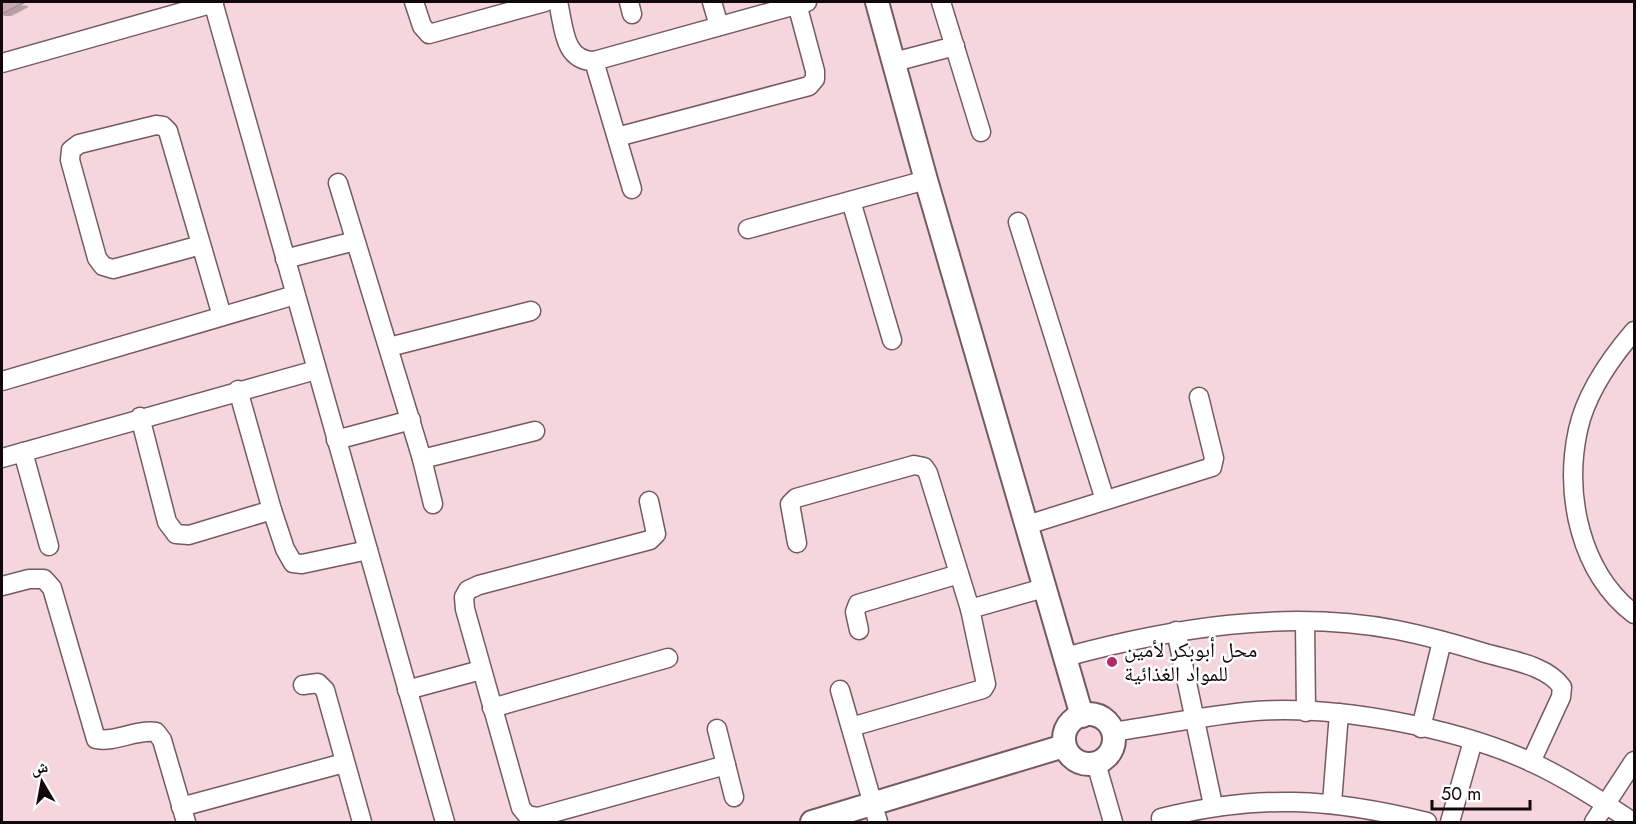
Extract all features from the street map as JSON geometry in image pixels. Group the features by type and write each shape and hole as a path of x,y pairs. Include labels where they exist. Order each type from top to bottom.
{"main road":[{"path":"877,2 926,180 1082,716"},
{"path":"1082,716 1097,716 1109,725 1112,732 1110,751 1096,763 1088,764 1073,759 1064,746 1069,724 1082,716"},
{"path":"812,822 876,813 1064,746"}],"street":[{"path":"2,63 214,2 445,822"},
{"path":"414,2 422,26 429,34 544,2"},
{"path":"558,2 567,44 573,56 584,61 594,61 802,3 815,71 815,80 809,86 617,137"},
{"path":"712,2 719,26"},
{"path":"941,2 981,132"},
{"path":"894,63 955,46"},
{"path":"594,61 632,189"},
{"path":"201,245 113,269 103,266 98,258 70,160 71,150 79,144 163,126 172,140 222,316"},
{"path":"748,228 926,180"},
{"path":"338,183 411,420 433,504"},
{"path":"851,201 892,340"},
{"path":"1018,222 1105,500"},
{"path":"285,259 356,241"},
{"path":"3,376 296,295"},
{"path":"389,347 531,311"},
{"path":"1635,331 1617,350 1591,393 1578,429 1573,473 1575,502 1590,558 1608,587 1635,614"},
{"path":"2,458 140,417 316,370"},
{"path":"238,390 272,510 285,549 293,563 302,564 368,550"},
{"path":"1027,525 1212,467 1214,458 1199,397"},
{"path":"140,417 167,522 176,534 189,535 272,510"},
{"path":"336,440 411,420"},
{"path":"422,459 535,430"},
{"path":"23,452 49,546"},
{"path":"797,543 790,513 790,504 796,498 920,465 928,473 970,609 987,678 983,689 851,727"},
{"path":"649,501 656,528 656,534 650,540 468,590 464,597 481,670 521,808 527,815 538,817 581,815 726,765"},
{"path":"859,630 855,612 858,604 959,574"},
{"path":"2,586 29,579 44,579 52,588 96,739 104,741 147,731 156,732 162,740 184,815 344,763"},
{"path":"970,609 1044,588"},
{"path":"1065,657 1124,641 1266,621 1359,624 1442,640 1555,676 1562,687 1561,696 1531,762"},
{"path":"1305,622 1306,712"},
{"path":"1176,632 1213,805"},
{"path":"1420,728 1442,640"},
{"path":"492,708 668,658"},
{"path":"407,690 481,670"},
{"path":"303,685 318,683 325,690 362,822"},
{"path":"840,690 876,813"},
{"path":"1112,732 1257,711 1339,714 1420,728 1473,741 1531,762 1633,822"},
{"path":"1332,803 1339,714"},
{"path":"717,729 734,797"},
{"path":"1450,822 1473,741"},
{"path":"1594,822 1635,761"},
{"path":"1096,763 1113,822"},
{"path":"1161,818 1213,805 1273,801 1332,803 1370,808 1405,820 1426,822"}],"building":[{"path":"2,2 25,2 2,14"},
{"path":"2,2 25,2 2,14"}],"place":[{"name":"محل أبوبكر لأمين للمواد الغذائية","path":"1112,662"}]}
